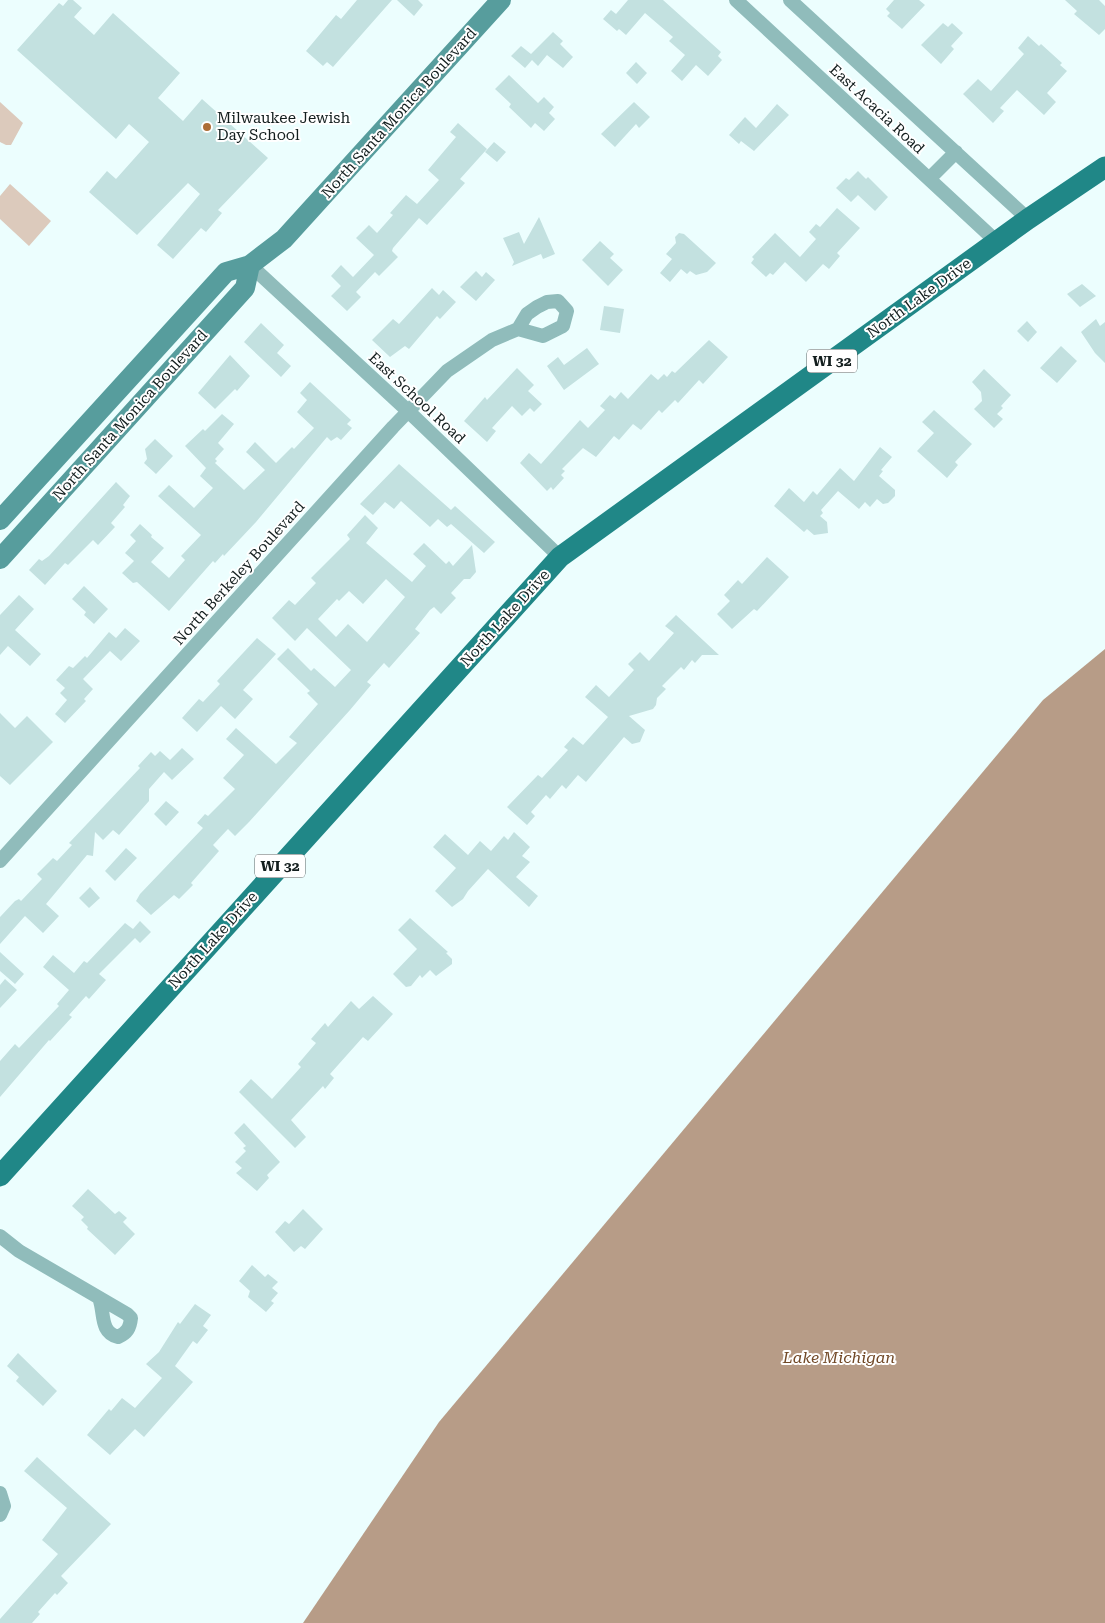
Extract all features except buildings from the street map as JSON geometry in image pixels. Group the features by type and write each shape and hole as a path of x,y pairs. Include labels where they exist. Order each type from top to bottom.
{"main road":[{"name":"North Lake Drive","path":"0,1176 560,557 1028,219 1105,167"}],"street":[{"name":"North Santa Monica Boulevard","path":"0,520 226,272 250,265 284,240 501,0"},
{"name":"East Acacia Road","path":"736,0 997,242"},
{"name":"East Acacia Road","path":"790,0 1028,219"},
{"path":"929,179 956,152"},
{"name":"North Santa Monica Boulevard","path":"0,559 245,288 250,265"},
{"name":"East School Road","path":"250,265 408,411 560,557"},
{"name":"North Berkeley Boulevard","path":"0,861 408,411 447,371 492,340 518,329"},
{"path":"0,1236 19,1251 99,1298"},
{"path":"0,1493 4,1506 0,1515"}],"shaded area":[{"path":"0,102 23,123 11,145 0,142"},
{"path":"10,184 51,221 29,246 0,219 0,196"}],"water":[{"name":"Lake Michigan","path":"1105,649 1105,1623 303,1623 439,1422 1043,700"}],"place":[{"name":"Milwaukee Jewish Day School","path":"207,127"}]}
